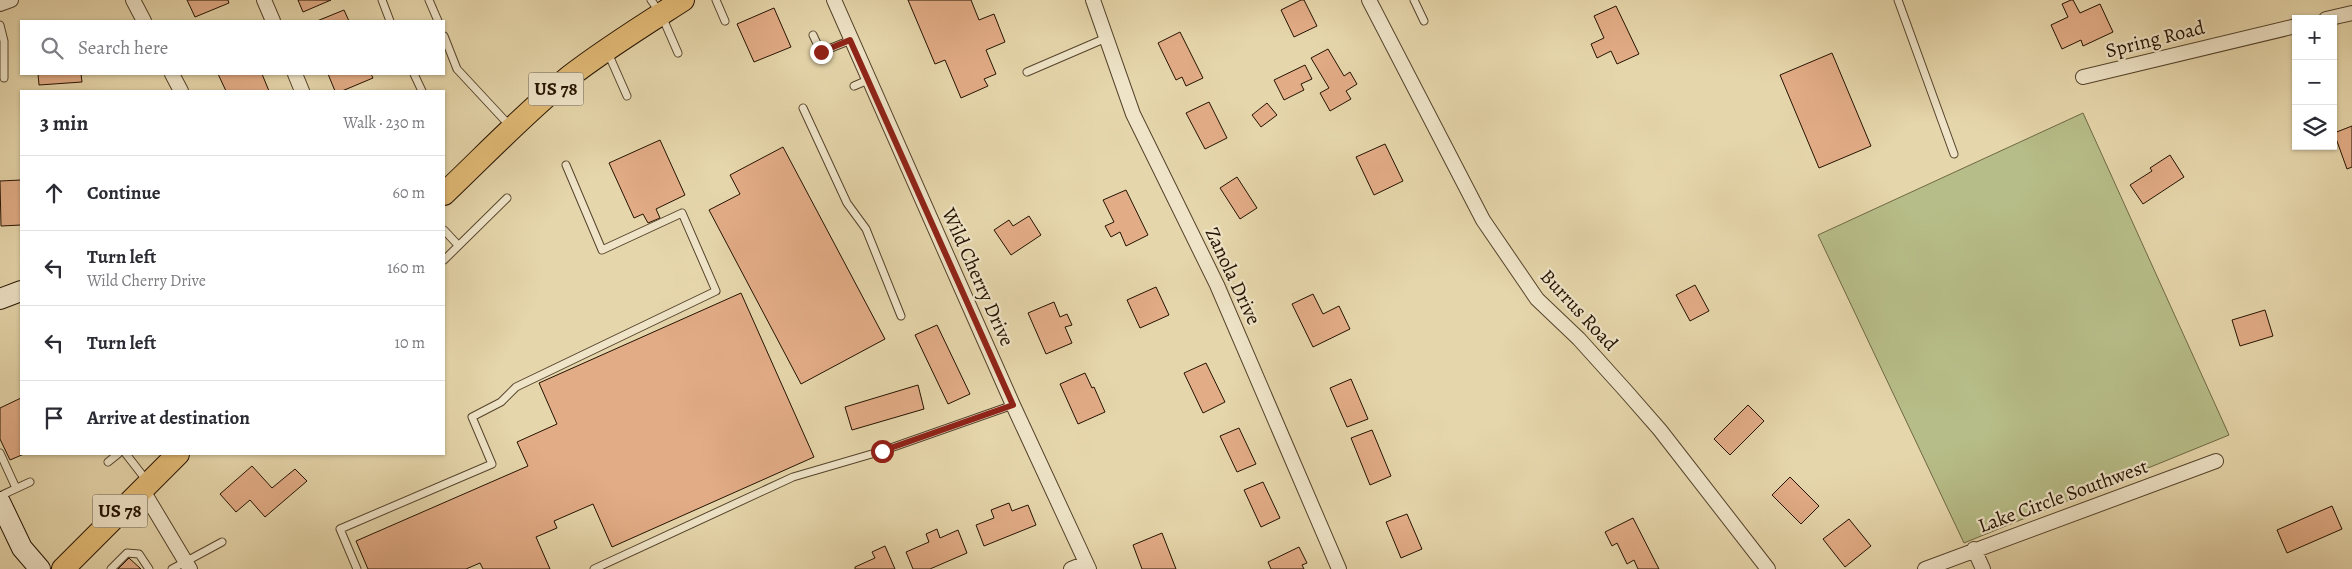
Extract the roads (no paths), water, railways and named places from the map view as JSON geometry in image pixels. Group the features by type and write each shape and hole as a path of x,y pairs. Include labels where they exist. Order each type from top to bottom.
{"main road":[{"name":"US 78","path":"445,193 512,128 569,78 606,50 656,7 683,0"},
{"name":"US 78","path":"63,569 177,455"}],"street":[{"path":"0,4 11,0"},
{"path":"133,0 143,20"},
{"path":"264,0 273,20"},
{"name":"Wild Cherry Drive","path":"834,0 850,40 1013,405 1088,566"},
{"name":"Zanola Drive","path":"1093,0 1133,114 1217,285 1339,569"},
{"name":"Burrus Road","path":"1369,0 1483,220 1537,299 1579,339 1654,424 1768,569"},
{"path":"2337,16 2352,12"},
{"name":"Spring Road","path":"2083,77 2292,27"},
{"path":"173,75 180,90"},
{"path":"295,75 302,90"},
{"path":"0,300 20,291"},
{"name":"Lake Circle Southwest","path":"1925,569 1974,549 2216,462"},
{"path":"145,486 188,566"},
{"path":"2,513 22,548 40,569"},
{"path":"1974,549 1983,569"},
{"path":"1071,569 1088,566"}],"lane":[{"path":"382,0 390,20"},
{"path":"429,0 438,20"},
{"path":"716,0 725,21"},
{"path":"1414,0 1424,21"},
{"path":"1898,0 1954,154"},
{"path":"656,7 678,53"},
{"path":"0,25 4,41 4,78"},
{"path":"813,35 821,52 850,40"},
{"path":"1027,72 1106,38"},
{"path":"445,39 457,69 512,128"},
{"path":"606,50 627,96"},
{"path":"414,75 422,90"},
{"path":"854,86 868,80"},
{"path":"804,108 847,203 866,229 901,316"},
{"path":"357,569 340,529 492,464 472,417 501,402 516,387 530,379 716,292 682,213 602,250 566,166"},
{"path":"445,259 507,198"},
{"path":"445,231 458,246"},
{"path":"594,569 793,477 891,448 1013,405"},
{"path":"0,453 16,488"},
{"path":"108,462 117,455"},
{"path":"127,455 145,486"},
{"path":"0,496 30,482"},
{"path":"172,569 188,566 222,542"},
{"path":"110,569 127,553 139,554 149,569"}]}
